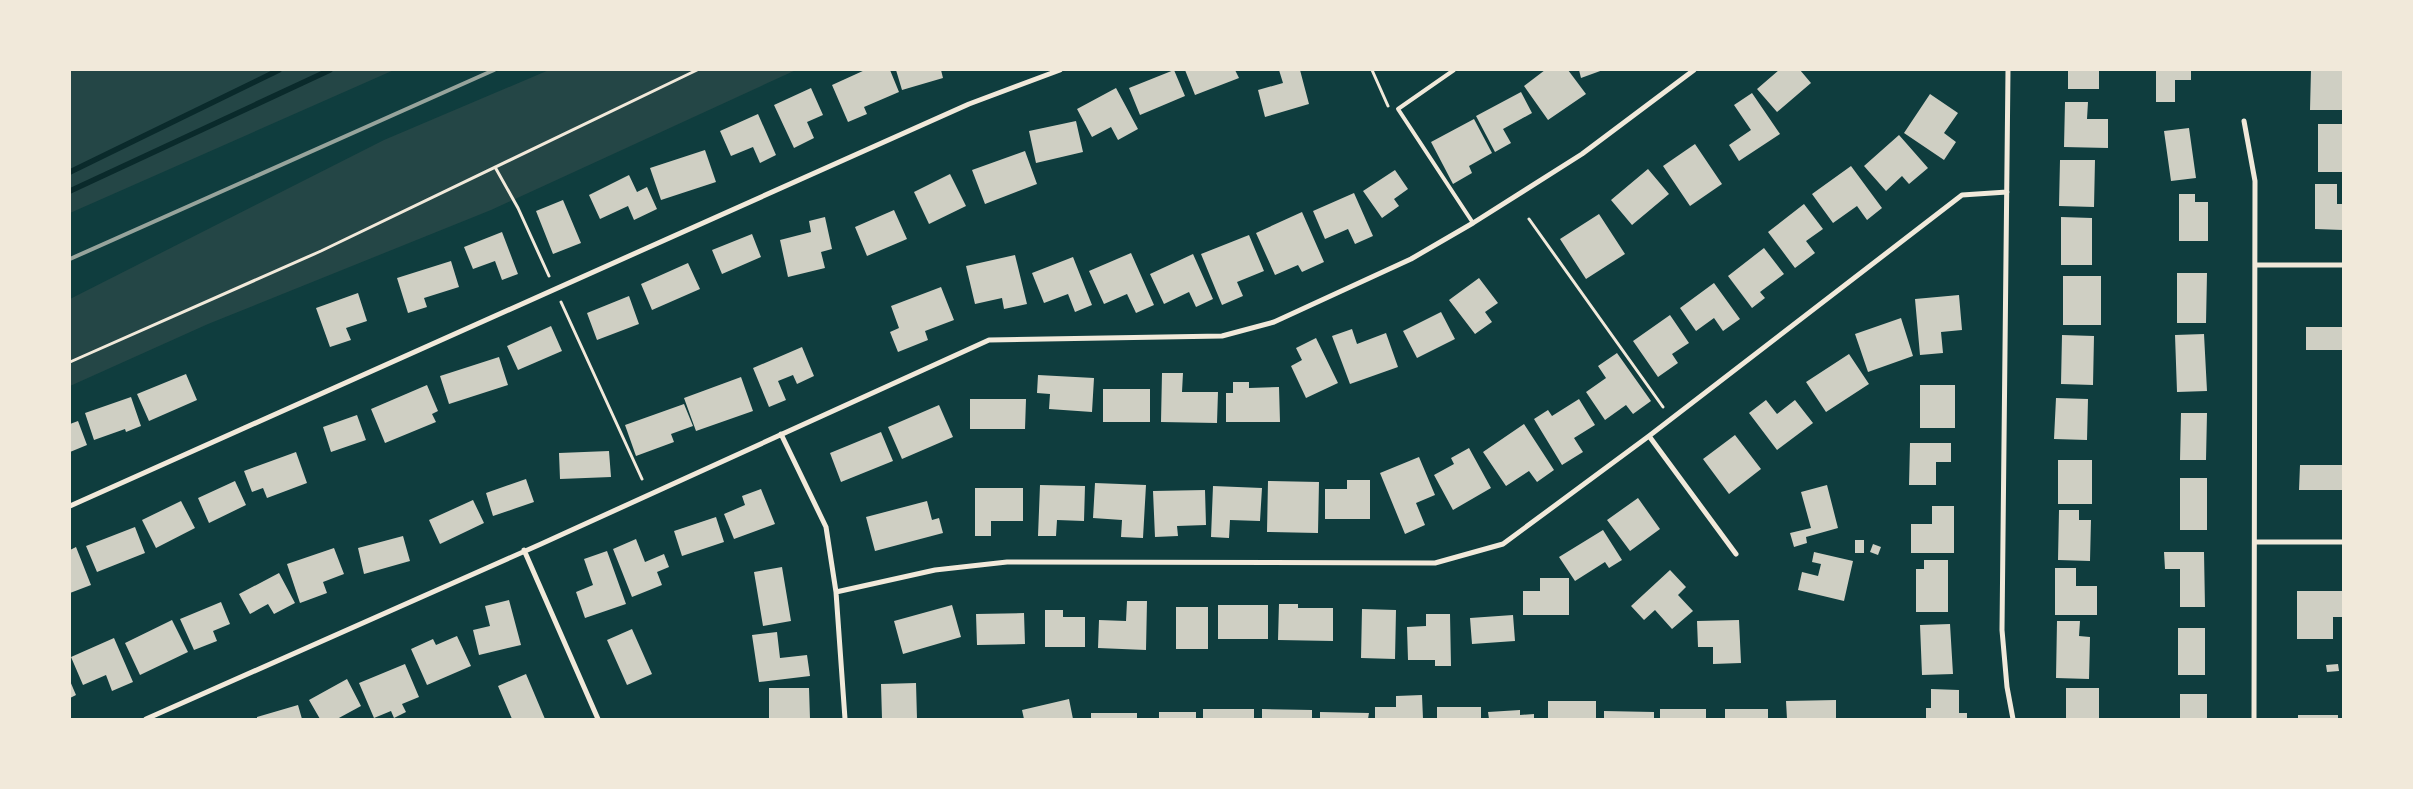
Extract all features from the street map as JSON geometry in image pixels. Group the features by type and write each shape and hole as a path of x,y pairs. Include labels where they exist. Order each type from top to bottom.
{"street":[{"path":"70,506 970,104 1060,70"},
{"path":"146,719 989,340 1222,336 1274,322 1411,259 1473,223 1582,154 1694,70"},
{"path":"2008,70 2002,630 2006,687 2012,719"},
{"path":"2244,121 2255,181 2254,719"},
{"path":"836,592 935,570 1007,562 1434,563 1503,544 1649,436 1962,195 2007,192"},
{"path":"2255,264 2343,265"},
{"path":"781,434 826,526 836,592 845,719"},
{"path":"1649,436 1736,554"},
{"path":"2255,542 2343,542"},
{"path":"524,550 598,719"}],"lane":[{"path":"1454,70 1398,109 1473,223"}],"path":[{"path":"70,362 321,251 697,70"},
{"path":"1372,70 1388,106"},
{"path":"495,167 518,208 549,276"},
{"path":"1529,219 1663,407"},
{"path":"561,302 642,479"}],"shaded area":[{"path":"70,70 394,70 70,213"},
{"path":"549,70 796,70 491,210 208,324 70,386 70,299 384,140"}],"building":[{"path":"865,70 890,70 899,92 864,107 867,114 848,122 832,85"},
{"path":"896,70 941,70 943,78 902,90"},
{"path":"1174,70 1185,96 1140,115 1129,88"},
{"path":"1185,70 1235,70 1239,78 1195,95"},
{"path":"1279,70 1300,70 1309,104 1265,117 1258,90 1283,83"},
{"path":"1545,70 1568,70 1586,94 1548,120 1524,86"},
{"path":"1579,70 1603,70 1581,78"},
{"path":"1779,70 1800,70 1811,83 1777,112 1757,89"},
{"path":"2068,70 2099,70 2099,89 2068,89"},
{"path":"2156,70 2191,70 2191,80 2175,80 2175,102 2156,102"},
{"path":"2311,70 2343,70 2343,110 2310,110"},
{"path":"811,88 823,115 807,122 814,138 794,148 774,105"},
{"path":"1116,88 1138,129 1118,140 1111,127 1092,137 1077,109"},
{"path":"1521,92 1532,113 1503,129 1511,143 1495,152 1476,116"},
{"path":"1752,93 1780,134 1739,161 1729,145 1751,130 1734,105"},
{"path":"1930,94 1958,113 1944,133 1956,142 1944,160 1904,133"},
{"path":"2065,102 2088,102 2087,119 2108,119 2108,148 2064,147"},
{"path":"758,114 776,155 760,163 753,147 731,156 720,131"},
{"path":"1474,119 1492,153 1469,166 1472,173 1453,184 1431,142"},
{"path":"1076,121 1083,152 1036,163 1029,131"},
{"path":"2318,124 2343,124 2343,172 2318,172"},
{"path":"2189,128 2196,178 2171,181 2164,131"},
{"path":"1899,135 1928,168 1909,184 1902,176 1886,191 1864,166"},
{"path":"1695,144 1722,184 1690,206 1663,166"},
{"path":"705,150 716,182 661,200 650,168"},
{"path":"1025,151 1037,184 985,204 972,170"},
{"path":"2060,160 2095,160 2094,207 2059,206"},
{"path":"1851,166 1882,208 1867,220 1857,206 1833,223 1812,194"},
{"path":"1648,169 1669,194 1632,225 1611,200"},
{"path":"1395,170 1408,189 1394,199 1399,206 1382,218 1363,191"},
{"path":"950,174 966,206 929,224 914,192"},
{"path":"629,175 637,192 647,187 657,209 634,220 628,206 600,219 589,195"},
{"path":"2315,184 2337,184 2337,204 2343,204 2343,230 2315,229"},
{"path":"1354,193 1373,236 1355,244 1348,229 1325,239 1313,211"},
{"path":"2179,194 2195,194 2195,202 2208,202 2208,241 2179,241"},
{"path":"563,200 581,243 553,254 536,211"},
{"path":"1804,204 1823,229 1806,241 1815,253 1795,268 1768,232"},
{"path":"894,210 907,239 867,256 855,227"},
{"path":"1302,212 1324,262 1302,272 1298,265 1275,275 1256,233"},
{"path":"1599,214 1625,254 1586,279 1560,239"},
{"path":"825,217 832,249 821,252 825,268 788,277 780,240 811,232 809,221"},
{"path":"2061,217 2092,218 2092,265 2061,265"},
{"path":"502,232 518,274 502,280 495,261 473,269 464,247"},
{"path":"752,234 761,257 722,274 712,250"},
{"path":"1249,235 1264,271 1237,282 1243,296 1222,305 1201,254"},
{"path":"1764,248 1784,274 1760,292 1765,298 1752,308 1728,276"},
{"path":"1131,253 1154,305 1136,313 1127,294 1104,304 1089,271"},
{"path":"1193,254 1213,299 1196,307 1189,292 1164,304 1150,274"},
{"path":"1015,255 1027,304 1004,309 1002,298 975,304 966,266"},
{"path":"1073,257 1092,305 1075,312 1068,294 1044,303 1032,273"},
{"path":"451,261 459,287 424,298 427,307 408,313 397,278"},
{"path":"688,263 700,289 652,310 641,284"},
{"path":"2177,273 2207,273 2206,323 2177,323"},
{"path":"2063,276 2101,276 2101,325 2063,325"},
{"path":"1479,278 1498,303 1485,312 1492,322 1475,334 1449,300"},
{"path":"1714,283 1740,319 1723,331 1714,318 1696,331 1680,308"},
{"path":"941,287 954,320 925,331 928,340 898,352 890,332 899,328 891,306"},
{"path":"358,293 367,321 346,328 351,340 330,347 316,308"},
{"path":"1959,295 1962,330 1941,332 1943,353 1920,355 1915,299"},
{"path":"629,296 639,324 597,340 587,313"},
{"path":"1441,312 1455,339 1417,358 1403,331"},
{"path":"1670,315 1689,343 1672,354 1678,363 1658,377 1633,341"},
{"path":"1901,318 1913,356 1868,372 1855,334"},
{"path":"551,326 562,351 518,370 507,346"},
{"path":"2306,327 2343,327 2343,350 2306,350"},
{"path":"1352,329 1357,344 1386,333 1398,367 1350,384 1332,336"},
{"path":"2204,334 2207,391 2177,392 2175,335"},
{"path":"2062,335 2094,336 2093,385 2061,384"},
{"path":"1316,338 1338,383 1306,398 1291,366 1302,360 1296,348"},
{"path":"802,347 814,376 797,384 793,375 778,381 786,400 769,407 753,368"},
{"path":"1617,353 1651,401 1633,414 1626,405 1605,420 1586,392 1606,378 1598,366"},
{"path":"1849,354 1869,384 1826,412 1806,382"},
{"path":"499,357 508,385 449,404 440,376"},
{"path":"1162,373 1183,373 1182,392 1218,392 1217,423 1161,422"},
{"path":"186,374 197,400 149,421 137,394"},
{"path":"1038,375 1094,378 1092,412 1049,409 1050,394 1037,393"},
{"path":"741,377 753,411 696,431 684,398"},
{"path":"1233,382 1249,382 1249,388 1279,387 1280,422 1226,422 1226,393 1233,393"},
{"path":"427,385 438,411 432,414 436,422 385,443 371,409"},
{"path":"1920,385 1955,385 1955,428 1920,428"},
{"path":"1103,389 1150,389 1150,422 1103,422"},
{"path":"131,397 141,426 126,432 125,429 94,440 85,413"},
{"path":"2056,398 2088,399 2087,440 2054,439"},
{"path":"970,399 1026,399 1025,429 970,429"},
{"path":"1579,399 1595,425 1574,438 1583,452 1562,465 1534,419 1548,410 1552,416"},
{"path":"1766,400 1777,414 1795,400 1813,423 1777,450 1749,413"},
{"path":"684,404 693,426 671,434 674,442 636,456 625,425"},
{"path":"939,405 953,437 902,459 888,427"},
{"path":"2181,413 2207,413 2206,460 2180,460"},
{"path":"357,415 366,440 331,452 323,427"},
{"path":"78,421 87,445 70,452 70,424"},
{"path":"1524,424 1554,470 1537,482 1529,471 1506,486 1483,452"},
{"path":"881,432 893,461 841,482 830,453"},
{"path":"1735,435 1761,469 1729,494 1703,459"},
{"path":"1910,443 1951,443 1951,462 1936,462 1936,485 1909,485"},
{"path":"1469,448 1491,488 1453,510 1434,475 1454,464 1451,458"},
{"path":"609,451 611,477 560,479 559,453"},
{"path":"296,452 307,483 267,498 263,488 252,492 244,471"},
{"path":"1419,457 1435,495 1416,503 1425,525 1405,534 1380,473"},
{"path":"2058,460 2092,460 2092,504 2058,504"},
{"path":"2300,465 2343,465 2343,490 2299,490"},
{"path":"2180,478 2207,478 2207,530 2180,530"},
{"path":"526,479 534,502 493,516 486,493"},
{"path":"1347,480 1370,480 1370,519 1325,519 1325,489 1347,489"},
{"path":"235,481 246,505 209,523 198,498"},
{"path":"1268,481 1319,482 1318,533 1267,532"},
{"path":"1095,483 1146,485 1143,538 1121,537 1122,520 1093,518"},
{"path":"1040,485 1085,486 1084,521 1057,520 1056,536 1038,536"},
{"path":"1827,485 1838,528 1806,537 1807,543 1794,547 1790,533 1811,528 1801,492"},
{"path":"1213,486 1262,488 1260,521 1230,520 1229,538 1211,537"},
{"path":"975,488 1023,488 1023,521 991,521 991,536 975,536"},
{"path":"761,489 775,524 734,539 724,514 745,505 742,496"},
{"path":"1205,490 1206,525 1177,526 1178,536 1155,537 1153,491"},
{"path":"1638,498 1660,529 1630,551 1607,520"},
{"path":"473,500 484,523 440,544 429,520"},
{"path":"181,501 195,528 156,548 142,520"},
{"path":"927,501 932,520 939,518 943,533 875,551 866,517"},
{"path":"1932,506 1954,506 1954,553 1911,553 1911,524 1932,524"},
{"path":"2059,510 2079,510 2079,520 2091,520 2090,561 2058,560"},
{"path":"716,517 724,542 682,556 674,531"},
{"path":"135,527 145,553 97,572 86,546"},
{"path":"1603,530 1622,560 1609,568 1605,562 1575,581 1559,557"},
{"path":"403,536 410,561 364,574 358,548"},
{"path":"636,539 645,562 664,554 669,567 657,572 662,585 632,597 613,549"},
{"path":"1855,540 1864,540 1864,553 1855,553"},
{"path":"1873,544 1881,547 1878,555 1870,552"},
{"path":"76,547 91,585 70,593 70,550"},
{"path":"334,548 344,574 323,582 327,593 300,603 287,564"},
{"path":"607,551 626,604 585,618 576,592 593,585 584,559"},
{"path":"1814,552 1853,561 1844,601 1798,590 1802,572 1818,576 1821,564 1812,562"},
{"path":"2164,552 2204,552 2205,607 2180,607 2180,569 2165,569"},
{"path":"1924,560 1948,560 1948,612 1916,612 1916,569 1924,569"},
{"path":"782,567 791,621 763,626 754,572"},
{"path":"2055,568 2076,568 2076,586 2097,586 2097,615 2055,615"},
{"path":"1670,570 1686,587 1678,595 1693,611 1672,629 1655,610 1644,620 1631,606"},
{"path":"279,573 295,603 274,614 268,604 250,614 239,594"},
{"path":"1540,578 1569,578 1569,615 1523,615 1523,591 1540,591"},
{"path":"2297,591 2342,591 2342,617 2333,617 2333,639 2297,639"},
{"path":"509,600 521,645 479,655 473,630 490,626 485,606"},
{"path":"1127,601 1147,601 1146,650 1098,648 1099,620 1126,621"},
{"path":"221,602 230,624 213,631 217,641 194,650 180,619"},
{"path":"1279,604 1298,604 1298,608 1333,608 1333,641 1278,640"},
{"path":"952,605 961,637 903,654 894,621"},
{"path":"1218,605 1268,605 1268,639 1218,639"},
{"path":"1176,607 1208,607 1208,649 1176,649"},
{"path":"1362,609 1396,610 1395,659 1361,658"},
{"path":"1045,610 1063,610 1063,617 1085,617 1085,647 1045,647"},
{"path":"1024,613 1025,644 977,645 976,614"},
{"path":"1426,614 1450,614 1451,666 1435,666 1435,660 1408,660 1407,627 1426,626"},
{"path":"1513,615 1515,641 1472,644 1470,618"},
{"path":"172,620 188,652 140,675 125,643"},
{"path":"1739,620 1741,663 1713,664 1713,647 1698,647 1697,621"},
{"path":"2057,621 2080,621 2079,636 2090,637 2089,679 2056,678"},
{"path":"1950,624 1953,674 1922,675 1920,625"},
{"path":"2178,628 2205,628 2205,675 2178,675"},
{"path":"632,629 652,674 627,685 607,640"},
{"path":"777,632 780,658 807,655 810,676 759,682 752,635"},
{"path":"457,636 471,666 427,685 411,649 433,639 436,645"},
{"path":"114,638 133,682 112,691 106,675 83,685 71,657"},
{"path":"405,664 419,697 402,704 406,712 394,718 391,711 374,718 359,683"},
{"path":"2338,664 2339,671 2327,672 2326,665"},
{"path":"526,674 545,719 512,719 498,686"},
{"path":"347,679 361,706 337,719 320,719 309,700"},
{"path":"70,681 76,695 70,698"},
{"path":"916,683 917,719 882,719 881,684"},
{"path":"769,688 809,688 810,719 769,719"},
{"path":"2066,688 2099,688 2099,719 2066,719"},
{"path":"1931,689 1959,690 1959,713 1967,713 1967,719 1926,719 1926,708 1931,708"},
{"path":"2180,694 2207,694 2207,719 2180,719"},
{"path":"1422,695 1423,719 1375,719 1375,707 1396,707 1396,696"},
{"path":"1069,699 1073,719 1024,719 1022,710"},
{"path":"1836,700 1836,719 1787,719 1786,701"},
{"path":"1548,701 1596,701 1596,719 1548,719"},
{"path":"298,705 302,719 257,719 257,717"},
{"path":"1437,707 1481,707 1481,719 1437,719"},
{"path":"1203,709 1254,709 1254,719 1203,719"},
{"path":"1262,709 1312,710 1312,719 1262,719"},
{"path":"1660,709 1706,709 1706,719 1660,719"},
{"path":"1725,709 1768,709 1768,719 1725,719"},
{"path":"1520,710 1520,715 1534,714 1534,719 1489,719 1488,712"},
{"path":"1604,711 1654,712 1654,719 1604,719"},
{"path":"1159,712 1196,712 1196,719 1159,719"},
{"path":"1320,712 1369,713 1368,719 1320,719"},
{"path":"1091,713 1137,713 1137,719 1091,719"},
{"path":"2298,715 2338,715 2338,719 2298,719"}],"waterway":[{"path":"70,172 279,70"},
{"path":"70,191 330,70"}],"railway":[{"path":"70,259 494,70"}]}
